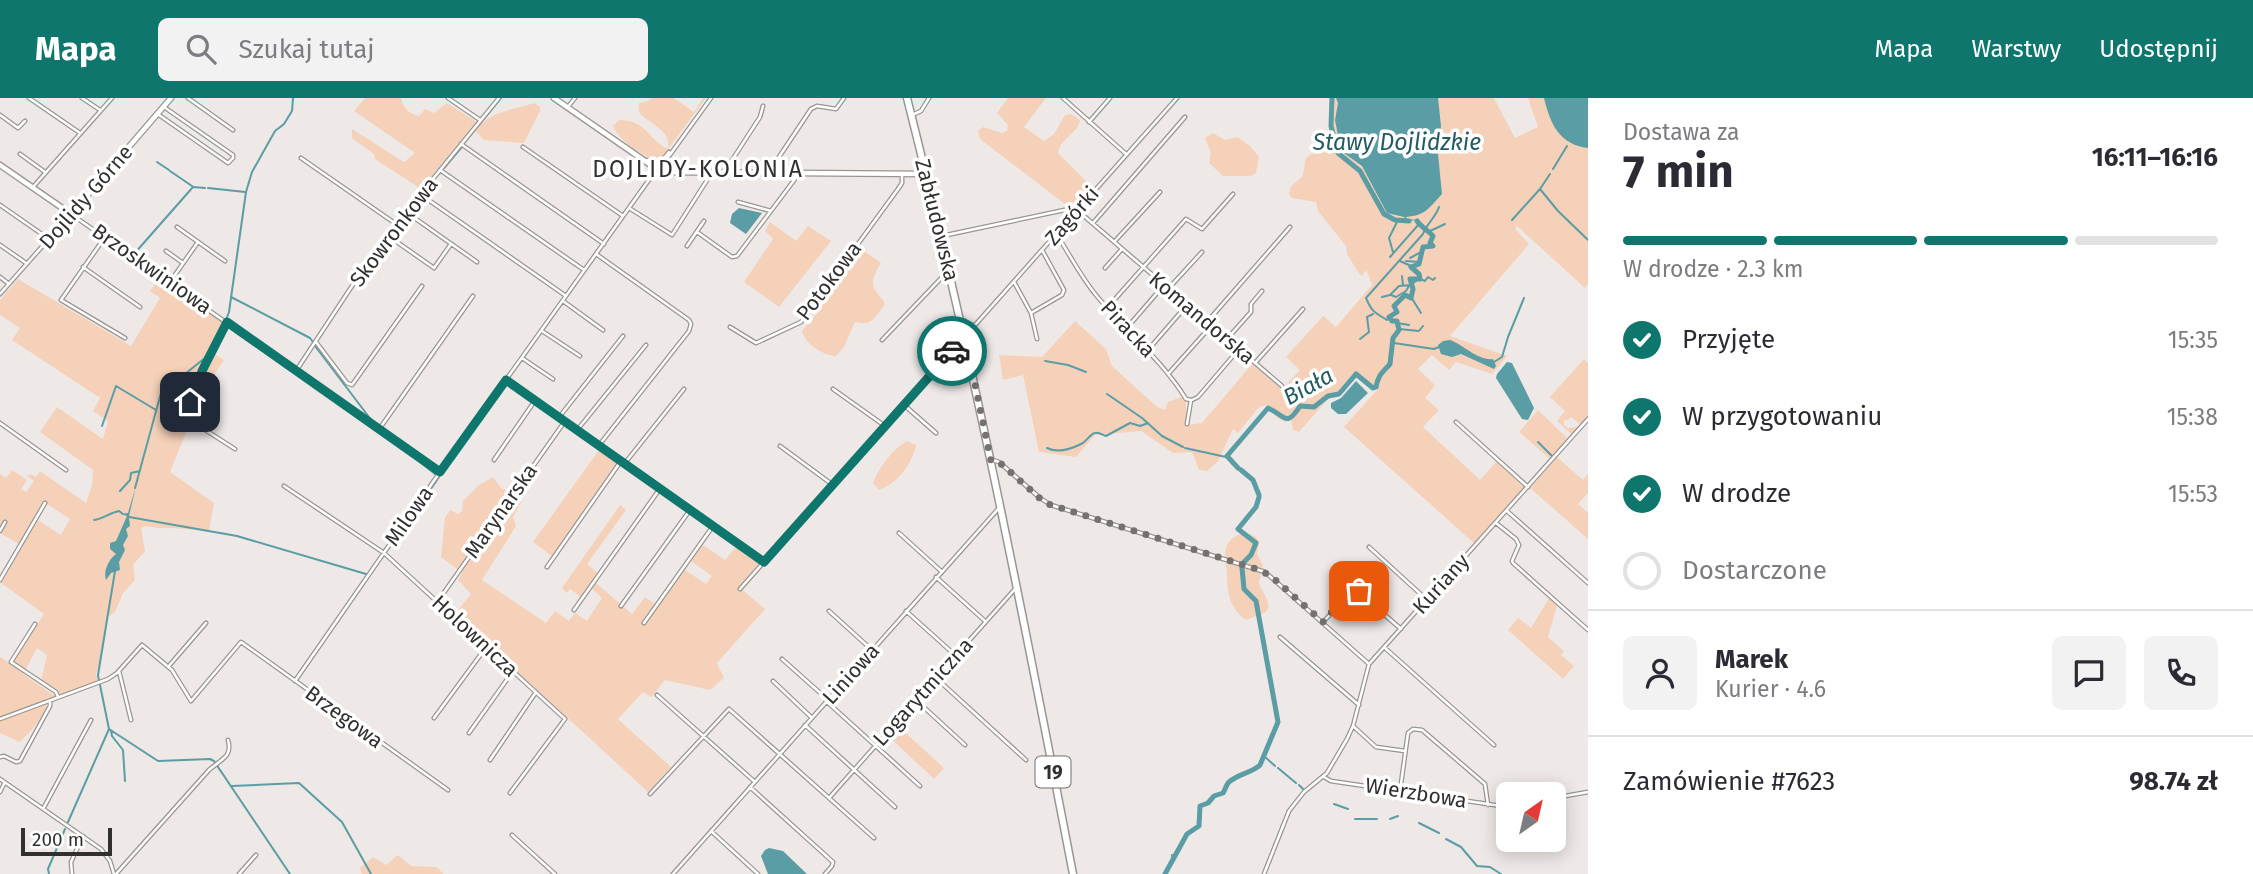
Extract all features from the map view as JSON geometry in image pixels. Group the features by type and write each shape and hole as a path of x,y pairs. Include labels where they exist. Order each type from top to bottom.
{"highway":[{"name":"Zabłudowska","path":"907,98 950,270 1002,508 1073,874"}],"street":[{"path":"29,98 80,133"},
{"path":"82,98 100,111"},
{"path":"33,187 112,98"},
{"name":"Dojlidy Górne","path":"0,294 171,98"},
{"path":"188,98 233,130"},
{"path":"448,98 481,120"},
{"name":"Skowronkowa","path":"296,371 387,235 498,98"},
{"path":"554,98 640,158 678,171 902,175 926,173"},
{"path":"567,107 575,98"},
{"name":"Milowa","path":"295,681 584,270 711,98"},
{"path":"769,173 811,109 817,106 832,110 845,98"},
{"path":"912,115 921,111 929,98"},
{"path":"1063,98 1126,155"},
{"path":"1089,122 1110,98"},
{"name":"Zagórki","path":"963,331 976,324 1177,98"},
{"path":"724,172 763,111 763,106"},
{"path":"158,114 230,162 233,155 164,107"},
{"path":"0,115 18,128 24,121"},
{"path":"1093,223 1185,117"},
{"path":"461,144 604,244"},
{"path":"523,147 623,216"},
{"path":"20,154 45,172"},
{"path":"301,158 396,224"},
{"name":"Brzoskwiniowa","path":"0,165 440,472"},
{"path":"440,170 584,270"},
{"path":"629,208 673,235 713,172"},
{"path":"697,232 735,257 795,179 796,173"},
{"name":"Potokowa","path":"730,327 756,343 798,325 898,189 902,183 902,175"},
{"path":"1114,242 1160,192"},
{"path":"420,194 566,296"},
{"path":"1108,307 1186,219 1202,229 1233,194"},
{"path":"738,202 771,211"},
{"path":"0,205 49,239"},
{"path":"942,236 1074,208 1077,210"},
{"name":"Komandorska","path":"1077,210 1282,386"},
{"path":"406,212 477,262"},
{"path":"687,246 704,221"},
{"path":"1207,322 1290,227"},
{"path":"177,228 225,261"},
{"name":"Piracka","path":"1057,234 1085,281 1169,374 1185,397 1191,400"},
{"path":"387,235 434,268 451,244"},
{"path":"105,237 61,298 61,302 125,338"},
{"path":"170,282 198,242"},
{"path":"0,245 27,263"},
{"path":"1105,268 1122,249"},
{"path":"1031,313 1062,295 1064,290 1042,250"},
{"path":"166,251 183,263"},
{"path":"1168,289 1202,252"},
{"path":"596,254 690,320 691,328 599,445"},
{"path":"83,267 140,307"},
{"path":"882,340 950,270"},
{"path":"0,277 9,284"},
{"path":"1014,282 1031,313 1037,339"},
{"path":"1122,323 1132,322 1164,285"},
{"path":"316,342 347,383 352,384 422,286"},
{"path":"1227,339 1251,312 1251,303 1262,291"},
{"path":"379,429 473,296"},
{"path":"562,301 603,330"},
{"path":"1148,350 1187,305"},
{"path":"1255,363 1303,309"},
{"path":"227,322 203,369 185,417 235,449"},
{"path":"1169,374 1211,326"},
{"path":"542,330 580,356"},
{"path":"559,417 623,337"},
{"path":"740,589 953,349 966,341"},
{"path":"578,430 646,345"},
{"path":"1187,424 1191,400 1198,397 1239,349"},
{"path":"522,358 553,379"},
{"path":"506,380 764,562"},
{"path":"625,463 684,389"},
{"path":"833,389 885,426"},
{"path":"494,460 535,401"},
{"path":"904,405 936,433"},
{"name":"Kuriany","path":"1369,664 1588,419"},
{"name":"Marynarska","path":"438,601 565,421"},
{"path":"1456,422 1528,487"},
{"path":"0,423 66,470"},
{"path":"780,446 833,485"},
{"path":"547,567 621,460"},
{"path":"991,461 999,462 1051,505 1265,572 1369,664 1353,726 1324,777 1304,792 1289,811 1264,874"},
{"name":"Holownicza","path":"285,486 384,553 565,719 510,793"},
{"path":"575,610 660,489"},
{"path":"0,580 45,503"},
{"name":"Liniowa","path":"673,874 941,571 996,510 1002,508"},
{"path":"621,606 690,510"},
{"path":"1507,511 1588,583"},
{"path":"0,531 5,522"},
{"path":"1496,523 1516,539 1519,545 1511,561 1588,630"},
{"path":"643,622 713,526"},
{"path":"899,533 941,571"},
{"path":"1369,547 1427,600"},
{"path":"936,577 985,621"},
{"name":"Logarytmiczna","path":"829,798 1013,589 1017,589"},
{"path":"1323,622 1355,589 1401,629"},
{"path":"829,611 872,650"},
{"path":"906,611 955,655"},
{"path":"0,719 108,679 119,671 142,645 168,667 206,623"},
{"path":"35,624 11,662 56,692 58,697"},
{"path":"1280,637 1359,705"},
{"name":"Brzegowa","path":"168,667 191,701 241,642 449,790"},
{"path":"434,719 487,646"},
{"path":"1385,648 1494,745"},
{"path":"782,659 920,786"},
{"path":"119,671 131,720"},
{"path":"469,733 513,671"},
{"path":"936,678 1026,760"},
{"path":"773,681 812,717"},
{"path":"490,760 536,692"},
{"path":"657,695 755,782"},
{"path":"916,700 965,745"},
{"path":"0,757 20,761 50,706 50,701"},
{"path":"650,794 729,709 874,838"},
{"path":"43,809 91,720"},
{"path":"805,726 895,807"},
{"path":"1353,726 1376,747 1405,751"},
{"path":"1399,791 1405,751 1410,730 1413,729 1426,732 1485,784 1488,805"},
{"path":"0,779 107,855 115,874 209,770 230,754 229,741"},
{"name":"Wierzbowa","path":"1324,777 1331,781 1496,806"},
{"path":"0,792 4,784"},
{"path":"750,787 833,862 825,874"},
{"path":"1566,796 1588,792"},
{"path":"711,831 758,874"},
{"path":"512,835 555,874"},
{"path":"72,874 71,862 83,836"},
{"path":"239,874 256,855"}],"shaded area":[{"path":"365,98 401,98 407,110 419,116 425,109 434,113 447,103 477,122 421,189 375,159 374,154 352,138 352,129 404,162 415,153 354,111"},
{"path":"652,98 674,98 694,112 703,98 706,98 660,160 650,158 631,147 613,126 619,120 636,123 668,149 667,137 639,112 639,103"},
{"path":"1008,98 1046,98 1024,127 1044,141 1054,134 1065,115 1071,114 1080,120 1076,129 1062,143 1058,153 1091,186 1078,204 1070,208 980,139 978,131 983,127 1002,133 1007,131 1008,125 997,113"},
{"path":"1330,98 1494,98 1515,138 1538,127 1528,98 1588,98 1588,284 1585,288 1517,226 1515,229 1529,244 1450,336 1507,356 1492,374 1456,362 1449,370 1432,355 1418,369 1435,385 1425,398 1439,410 1423,427 1480,480 1497,461 1526,487 1475,544 1344,427 1377,390 1378,381 1373,388 1357,374 1339,396 1328,399 1299,432 1293,430 1291,419 1285,422 1274,415 1267,405 1259,407 1238,433 1233,429 1218,461 1207,471 1199,470 1192,452 1173,453 1141,431 1095,435 1076,457 1039,452 1023,375 1003,380 999,355 1042,357 1075,321 1106,349 1112,366 1157,407 1165,410 1168,402 1181,397 1186,401 1186,425 1202,423 1252,364 1282,389 1300,370 1286,357 1323,316 1336,327 1372,285 1367,271 1363,276 1360,275 1347,254 1346,246 1318,211 1316,202 1292,198 1289,194 1291,186 1302,177 1307,157 1322,153 1333,143 1329,125"},
{"path":"534,103 540,107 540,111 524,143 484,140 476,131 494,115"},
{"path":"1213,133 1225,140 1237,137 1250,146 1259,157 1256,173 1251,176 1223,176 1209,163 1211,153 1205,138"},
{"path":"770,222 796,241 808,226 831,241 779,307 744,282 773,239 765,231"},
{"path":"861,249 881,263 873,283 884,301 884,306 869,322 855,322 844,347 836,356 825,354 810,344 802,331"},
{"path":"18,279 131,346 160,298 150,291 159,279 224,323 210,351 224,360 210,381 206,379 196,393 183,427 187,430 170,472 214,503 209,532 141,528 145,551 133,565 135,580 123,593 115,612 108,617 103,651 96,674 98,682 60,694 41,680 47,655 37,648 23,674 55,696 46,699 42,717 20,742 0,733 0,657 11,664 44,614 1,583 22,546 0,533 0,474 6,478 12,470 27,480 21,489 26,492 34,481 27,476 31,474 36,477 40,471 86,503 92,485 93,470 40,432 57,407 103,439 108,421 93,411 100,398 12,340 20,328 0,315 0,300","holes":["47,504 70,519 61,535 38,520"]},
{"path":"1584,359 1588,363 1588,416 1581,425 1571,417 1564,420 1564,425 1568,428 1578,427 1571,434 1557,421 1565,411 1550,397"},
{"path":"1538,410 1567,438 1550,459 1519,432"},
{"path":"907,441 916,445 907,466 898,478 879,490 873,483 879,471 891,454"},
{"path":"599,450 618,462 552,556 533,542"},
{"path":"1557,457 1583,480 1588,474 1588,493 1578,504 1588,513 1588,539 1530,488"},
{"path":"493,477 501,488 522,501 513,517 516,526 482,580 546,623 555,611 569,621 575,613 587,621 602,598 592,589 596,583 632,614 645,597 655,604 643,620 645,622 685,570 706,584 712,576 691,561 703,545 725,560 737,546 759,561 739,587 765,609 717,663 724,678 710,690 665,680 651,697 643,692 618,719 671,767 648,792 455,614 471,594 458,580 462,573 441,557 445,518 450,510 458,514 462,511 463,501 479,485"},
{"path":"620,505 626,510 587,564 598,573 581,597 570,589 567,593 562,588"},
{"path":"1245,532 1256,537 1259,542 1257,554 1263,565 1259,583 1268,605 1266,612 1246,620 1236,611 1231,601 1225,555 1231,540"},
{"path":"1549,598 1557,605 1548,637 1564,651 1561,655 1574,666 1563,679 1508,630 1518,618 1531,628"},
{"path":"896,724 944,768 934,779 886,734"},
{"path":"398,855 411,866 436,867 444,874 362,874 360,868 373,857 386,865"}],"water":[{"name":"Stawy Dojlidzkie","path":"1336,98 1438,98 1441,126 1438,154 1442,194 1422,213 1406,217 1418,220 1421,227 1414,220 1407,222 1404,217 1387,213 1362,166 1341,151 1335,120 1338,103"},
{"path":"1544,98 1588,98 1588,148 1563,138 1549,116"},
{"path":"739,208 762,213 746,234 730,223 732,214"},
{"path":"1450,340 1476,355 1493,359 1496,366 1494,369 1461,354 1452,357 1441,354 1438,345"},
{"path":"1507,362 1512,363 1534,408 1528,420 1522,419 1496,378"},
{"path":"1356,381 1368,393 1346,414 1338,414 1331,408 1331,403 1341,398"},
{"path":"136,486 129,516 132,517 129,518 130,526 126,529 128,536 123,545 125,550 119,562 120,570 111,573 106,580 107,565 116,554 110,549 110,543 116,541 127,516 121,514 128,513"},
{"path":"769,848 783,851 807,874 768,874 761,856"}],"waterway":[{"path":"226,320 246,192 252,172 275,131 284,124 292,111 293,98"},
{"path":"464,143 501,98"},
{"name":"Biała","path":"1332,98 1331,126 1338,153 1360,171 1384,214 1395,220 1409,221"},
{"path":"1553,169 1567,146"},
{"path":"444,168 461,148"},
{"path":"157,162 169,170"},
{"path":"170,171 192,186"},
{"path":"1550,174 1540,189 1588,240"},
{"path":"134,254 193,187 205,188"},
{"path":"208,188 245,192"},
{"path":"1512,220 1540,189"},
{"path":"1389,318 1387,320 1374,311 1366,298 1423,234 1439,207"},
{"path":"1393,252 1389,238 1398,220"},
{"name":"Biała","path":"1238,468 1227,456 1268,408 1282,417 1292,417 1300,406 1314,407 1328,396 1339,394 1356,374 1373,388 1376,387 1379,377 1390,364 1393,338 1399,330 1397,321 1392,321 1389,317 1397,312 1394,306 1405,295 1411,298 1413,289 1410,279 1420,279 1419,274 1411,267 1419,264 1423,247 1433,246 1430,243 1433,236 1417,221"},
{"path":"1390,257 1419,224"},
{"path":"1430,231 1445,224"},
{"path":"1410,258 1423,251"},
{"path":"1400,261 1411,266"},
{"path":"1406,261 1419,262"},
{"path":"1402,276 1403,285"},
{"path":"1420,279 1425,281 1428,277 1433,280 1435,278"},
{"path":"1382,297 1390,295 1399,286 1411,285 1417,280"},
{"name":"Biała","path":"1391,295 1396,297 1409,286"},
{"path":"231,297 313,342"},
{"path":"1411,297 1421,313"},
{"path":"1494,362 1502,357 1524,298"},
{"path":"1360,339 1369,332 1367,317 1373,314"},
{"path":"135,488 161,393 205,358 224,323"},
{"path":"1397,323 1409,325"},
{"path":"1399,329 1419,331 1423,326"},
{"path":"1394,343 1434,349 1439,347"},
{"path":"315,346 372,421"},
{"path":"1045,361 1086,372"},
{"path":"102,426 116,386 156,410"},
{"path":"1107,394 1142,418 1162,436 1183,447"},
{"path":"1047,448 1068,449 1083,443 1095,433 1106,436 1130,423 1140,426 1148,423"},
{"path":"369,425 385,437"},
{"path":"1538,442 1552,456"},
{"path":"1185,448 1226,457"},
{"path":"409,453 435,474"},
{"name":"Biała","path":"1241,470 1253,480 1259,495"},
{"path":"120,491 130,480 131,473 140,471"},
{"path":"411,518 439,477"},
{"name":"Biała","path":"1244,562 1251,555 1256,543 1238,529 1256,507 1259,497"},
{"path":"94,520 119,511 123,514"},
{"path":"129,517 237,536 366,574"},
{"name":"Biała","path":"1165,874 1187,834 1199,826 1200,806 1223,793 1232,780 1260,765 1278,722 1256,601 1244,589 1242,568"},
{"path":"99,681 115,571"},
{"path":"68,822 109,729 100,685"},
{"path":"109,729 158,761 214,761 290,874"},
{"path":"111,731 123,750 125,781"},
{"path":"1263,755 1275,766"},
{"path":"1278,768 1296,783"},
{"path":"232,786 299,783 342,822 371,874"},
{"path":"1299,785 1303,789"},
{"path":"1334,804 1348,809"},
{"path":"1390,819 1398,816"},
{"path":"1355,819 1377,819"},
{"path":"1419,823 1439,833"},
{"path":"49,874 48,869 65,829"},
{"path":"1446,839 1461,847 1477,866 1490,867 1501,874"},
{"name":"Biała","path":"1172,855 1173,861"}],"way so far":[{"path":"952,351 966,341 991,461 999,462 1047,503 1260,570 1272,577 1323,622 1351,590 1359,591"}],"district":[{"name":"DOJLIDY-KOLONIA","path":"698,169"}],"route":[{"path":"190,402 227,322 440,472 506,380 764,562 952,351"}]}
